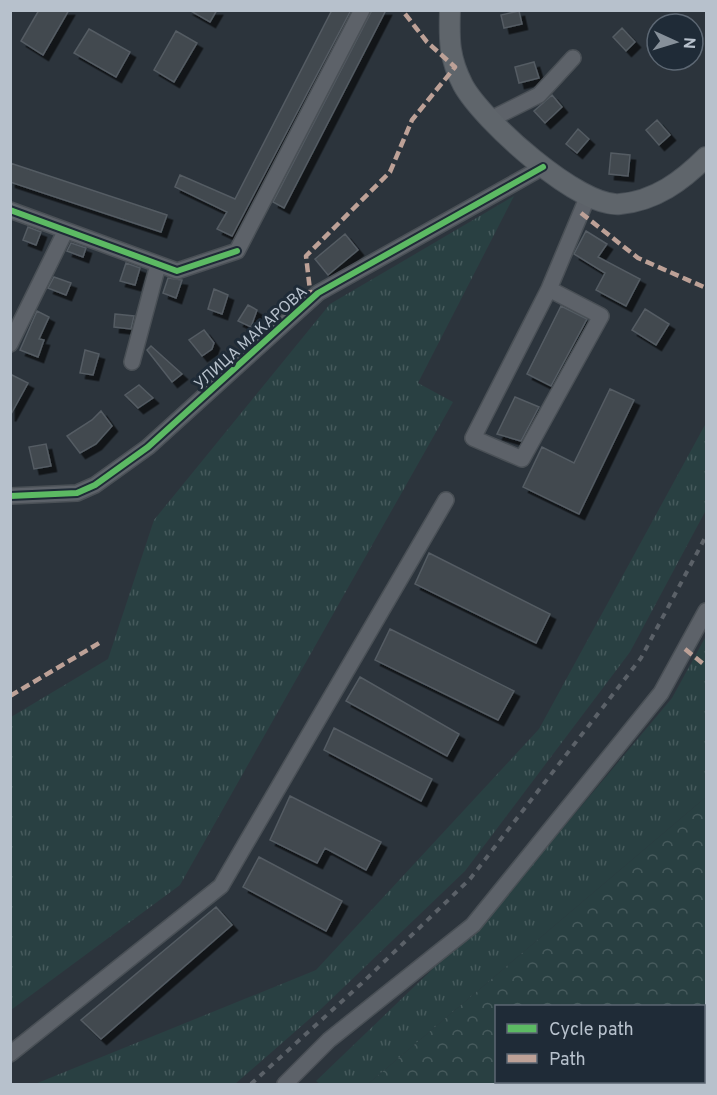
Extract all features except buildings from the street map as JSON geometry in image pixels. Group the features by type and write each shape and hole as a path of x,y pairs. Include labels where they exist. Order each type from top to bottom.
{"main road":[{"path":"450,10 448,50 464,86 489,120 543,167 588,196 618,204 650,197 683,181 706,157"}],"street":[{"path":"10,210 177,271 237,251 362,10"},
{"path":"489,120 539,95 573,58"},
{"name":"УЛИЦА МАКАРОВА","path":"10,496 77,494 95,485 148,447 318,293 543,167"},
{"path":"549,290 601,316 522,459 473,438 549,290 588,196"},
{"path":"10,344 65,232"},
{"path":"132,362 158,265"},
{"path":"10,1054 221,886 446,500"},
{"path":"285,1084 329,1040 473,925 661,693 706,611"}],"green space":[{"path":"514,196 418,383 453,402 180,885 11,1010 11,717 108,659 154,520 330,304"},
{"path":"706,423 706,510 630,652 465,871 321,1009 235,1084 35,1084 316,970 539,729"},
{"path":"706,636 706,797 368,1084 320,1084 316,1081 494,910 672,698"},
{"path":"706,797 706,1009 705,1005 495,1005 495,1083 584,1083 368,1084"}],"railway":[{"path":"251,1084 361,984 470,879 641,658 706,536"}],"marked path":[{"path":"311,299 306,256 390,172 412,120 455,67 427,42 402,10"},
{"path":"581,213 638,258 706,288"},
{"path":"10,696 101,642"},
{"path":"685,649 706,666"}],"cycle path":[{"path":"10,496 77,493 95,485 148,447 318,293 543,167"},
{"path":"10,210 177,271 237,251"}]}
